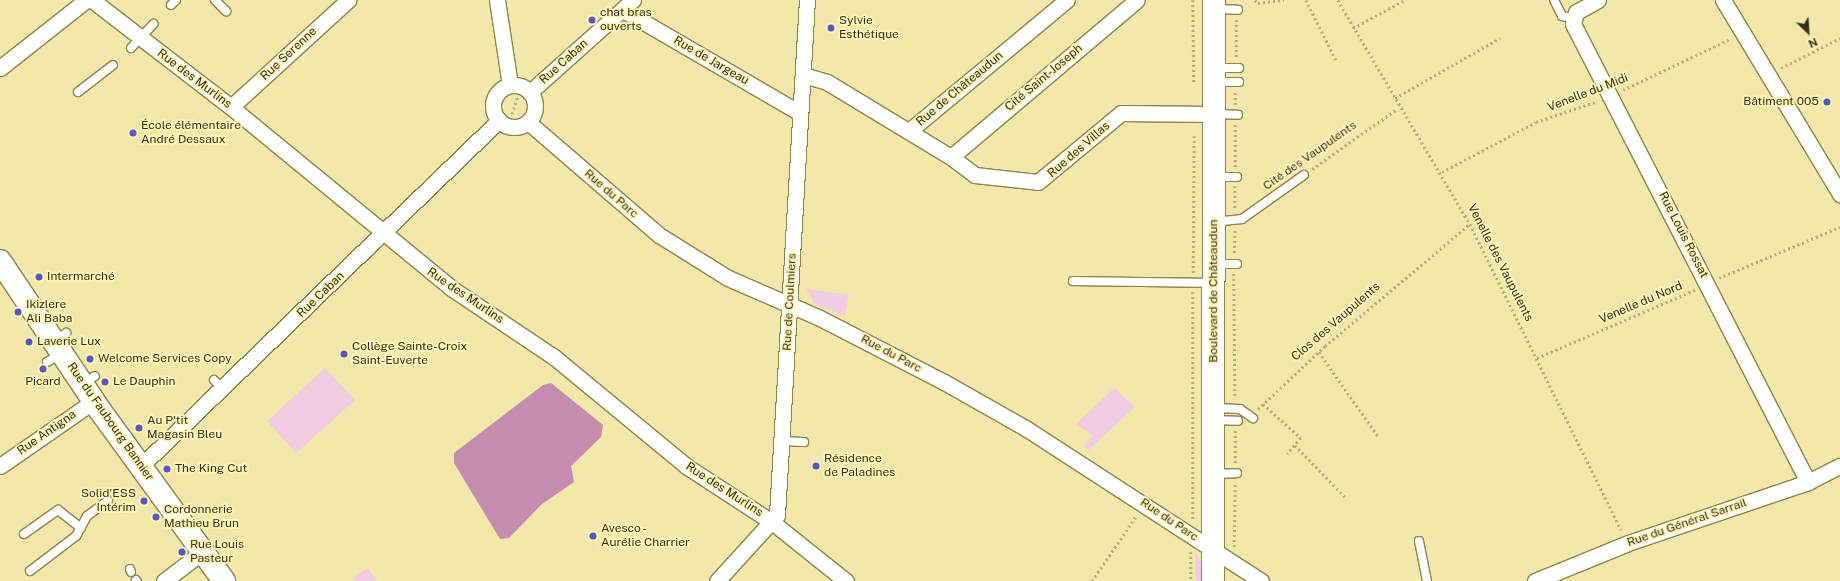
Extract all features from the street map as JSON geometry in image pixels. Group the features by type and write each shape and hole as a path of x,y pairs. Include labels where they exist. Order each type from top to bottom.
{"main road":[{"name":"Boulevard de Châteaudun","path":"1213,581 1214,414 1218,271 1214,222 1214,177 1204,114 1214,75 1214,4"},
{"name":"Rue du Faubourg Bannier","path":"4,262 57,347 91,387 136,468 224,581"}],"street":[{"path":"0,68 86,0"},
{"name":"Rue des Murlins","path":"92,0 136,43 231,107 451,288 554,357 686,466 772,522 846,581"},
{"name":"Rue Serenne","path":"231,107 348,0"},
{"path":"497,0 520,89"},
{"name":"Rue de Coulmiers","path":"717,581 772,522 779,502 807,0"},
{"name":"Rue de Châteaudun","path":"803,75 815,76 909,131 1066,0"},
{"name":"Cité Saint-Joseph","path":"951,156 1137,0"},
{"path":"1572,18 1576,12 1598,0"},
{"path":"1723,0 1840,194"},
{"name":"Rue Caban","path":"136,468 218,384 384,234 505,121 493,102 499,91 520,89 628,5"},
{"name":"Rue de Jargeau","path":"628,5 800,113"},
{"name":"Rue Louis Rossat","path":"1572,18 1808,482"},
{"name":"Rue Caban","path":"520,89 535,111 528,122"},
{"name":"Rue des Villas","path":"909,131 951,156 954,163 975,175 1041,181 1121,114 1204,114"},
{"path":"505,121 516,127 528,122"},
{"name":"Rue du Parc","path":"528,122 659,235 728,278 790,306 944,382 1144,504 1262,581"},
{"name":"Rue Antigna","path":"0,466 91,387"},
{"name":"Rue du Général Sarrail","path":"1535,581 1628,543 1808,482 1840,466"},
{"path":"164,581 202,552"}],"lane":[{"path":"215,0 226,11"},
{"path":"1554,0 1562,16 1572,18"},
{"path":"1214,4 1238,10"},
{"path":"136,43 153,24"},
{"path":"78,92 113,65"},
{"path":"1214,75 1239,68"},
{"path":"1214,75 1239,82"},
{"path":"1204,114 1238,115"},
{"name":"Cité des Vaupulents","path":"1236,220 1304,175"},
{"path":"1214,177 1237,177"},
{"path":"1214,222 1236,220"},
{"path":"1073,281 1218,271"},
{"path":"1214,414 1236,409 1252,417"},
{"path":"1214,414 1238,421"},
{"path":"782,441 804,442"},
{"path":"1214,474 1236,474"},
{"path":"30,571 76,536 87,516 108,501"},
{"path":"24,534 58,510 81,528"},
{"path":"1419,541 1427,581"}],"path":[{"path":"1194,0 1218,271 1236,409"},
{"path":"1255,0 1258,3 1284,0"},
{"path":"1306,0 1336,60"},
{"name":"Venelle des Vaupulents","path":"1338,0 1395,98 1442,172 1470,224 1537,358 1583,460 1628,543"},
{"path":"1353,28 1405,0"},
{"name":"Venelle du Midi","path":"1442,172 1536,122 1612,96 1743,33"},
{"path":"1395,98 1500,38"},
{"path":"1768,74 1840,38"},
{"path":"505,121 520,89"},
{"name":"Cité des Vaupulents","path":"1304,175 1397,109"},
{"path":"1190,523 1193,520 1218,271 1236,220"},
{"name":"Clos des Vaupulents","path":"1252,417 1263,404 1318,352 1470,224"},
{"name":"Venelle du Nord","path":"1537,358 1840,227"},
{"path":"1318,352 1378,436"},
{"path":"1263,404 1301,438 1288,454"},
{"path":"1295,445 1345,497"},
{"path":"1092,581 1144,504"},
{"path":"1191,547 1191,581"}],"shaded area":[{"path":"806,289 849,295 844,316 815,304"},
{"path":"325,368 355,400 296,453 267,421"},
{"path":"551,383 603,425 601,437 571,466 574,482 542,504 509,538 500,539 454,463 454,453 543,385"},
{"path":"1114,388 1135,407 1088,450 1084,447 1093,435 1076,424"},
{"path":"1195,550 1203,567 1205,581 1196,581"},
{"path":"368,568 377,581 355,581 353,578"}],"place":[{"name":"chat bras ouverts","path":"592,20"},
{"name":"Sylvie Esthétique","path":"831,28"},
{"name":"Bâtiment 005","path":"1827,102"},
{"name":"École élémentaire André Dessaux","path":"133,133"},
{"name":"Intermarché","path":"39,277"},
{"name":"Ikizlere Ali Baba","path":"18,312"},
{"name":"Laverie Lux","path":"29,342"},
{"name":"Collège Sainte-Croix Saint-Euverte","path":"344,354"},
{"name":"Welcome Services Copy","path":"90,359"},
{"name":"Picard","path":"43,369"},
{"name":"Le Dauphin","path":"105,382"},
{"name":"Au P'tit Magasin Bleu","path":"139,428"},
{"name":"Résidence de Paladines","path":"816,466"},
{"name":"The King Cut","path":"167,469"},
{"name":"Solid'ESS Intérim","path":"144,501"},
{"name":"Cordonnerie Mathieu Brun","path":"156,517"},
{"name":"Avesco - Aurélie Charrier","path":"593,536"},
{"name":"Rue Louis Pasteur","path":"182,552"}]}
